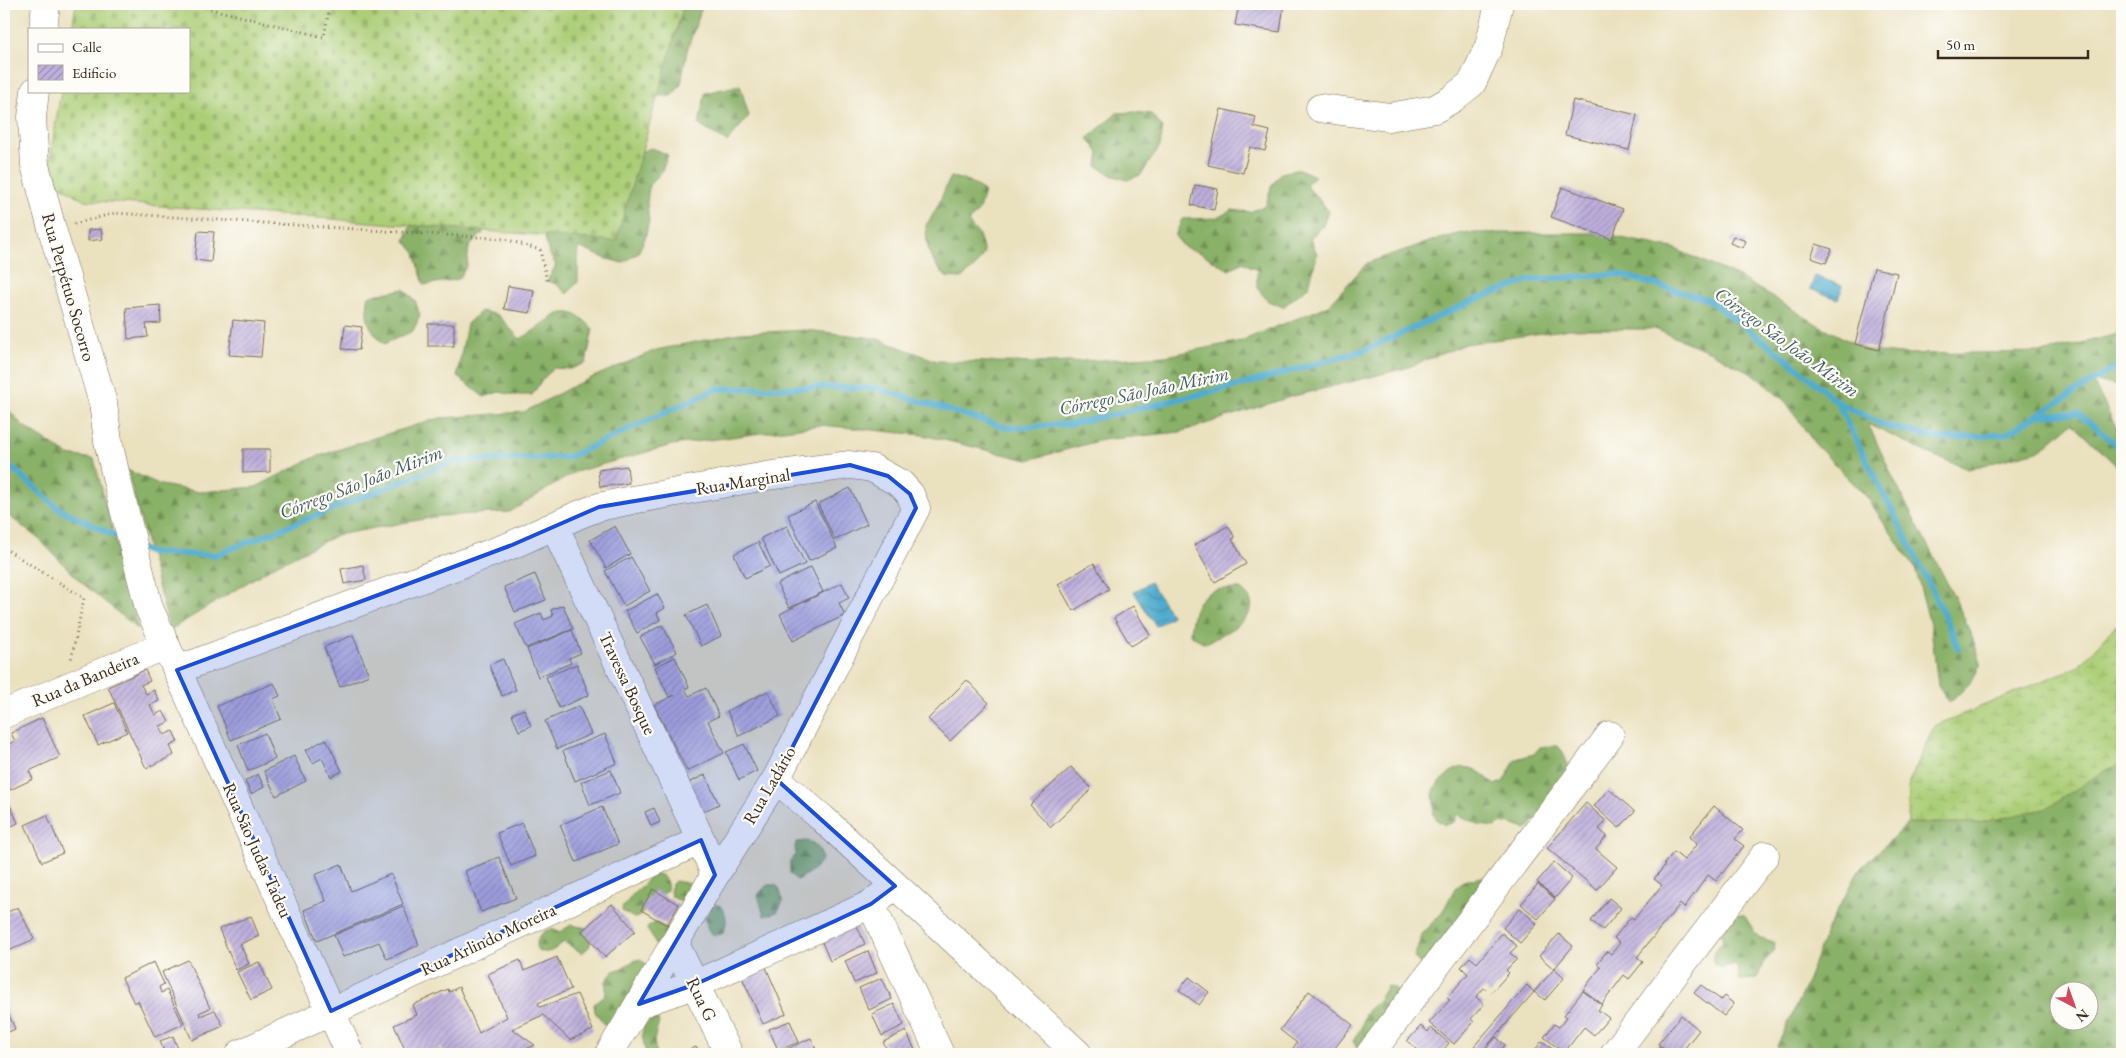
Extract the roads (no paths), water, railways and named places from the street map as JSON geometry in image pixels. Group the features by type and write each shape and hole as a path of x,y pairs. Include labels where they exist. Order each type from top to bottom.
{"street":[{"path":"43,28 46,4"},
{"path":"1320,108 1389,117 1435,109 1452,99 1472,83 1489,46 1499,4"},
{"name":"Rua Perpétuo Socorro","path":"35,92 32,116 35,165 52,230 103,403 108,441 138,568"},
{"name":"Rua Marginal","path":"177,670 512,545 599,507 766,476 850,464 872,468 901,484 910,494 916,508"},
{"name":"Rua Ladário","path":"609,1054 715,875 776,779 916,508"},
{"name":"Travessa Bosque","path":"556,526 701,840"},
{"name":"Rua São Judas Tadeu","path":"138,568 149,608 350,1054"},
{"name":"Rua da Bandeira","path":"4,714 166,645"},
{"path":"1370,1054 1610,736"},
{"path":"776,779 1078,1054"},
{"path":"701,840 715,875"},
{"name":"Rua Arlindo Moreira","path":"240,1054 701,840"},
{"path":"1614,1054 1764,855"},
{"path":"639,1004 696,984 870,904 895,886"},
{"path":"870,904 940,1054"},
{"name":"Rua G","path":"675,944 729,1054"}],"water":[{"path":"1815,276 1843,286 1838,299 1810,289"},
{"path":"1150,582 1172,616 1156,626 1134,592"}],"waterway":[{"name":"Córrego São João Mirim","path":"142,549 150,553 215,555 454,461 569,457 716,389 876,388 1007,428 1071,424 1241,385 1365,350 1477,299 1531,280 1617,274 1707,299 1790,361 1837,402 1886,426 1942,439 2006,434 2115,368 2122,369"},
{"path":"1837,402 1915,556 1959,649"},
{"path":"2041,415 2077,413 2110,439 2122,452"},
{"name":"Córrego São João Mirim","path":"4,461 59,509 124,540"}]}
